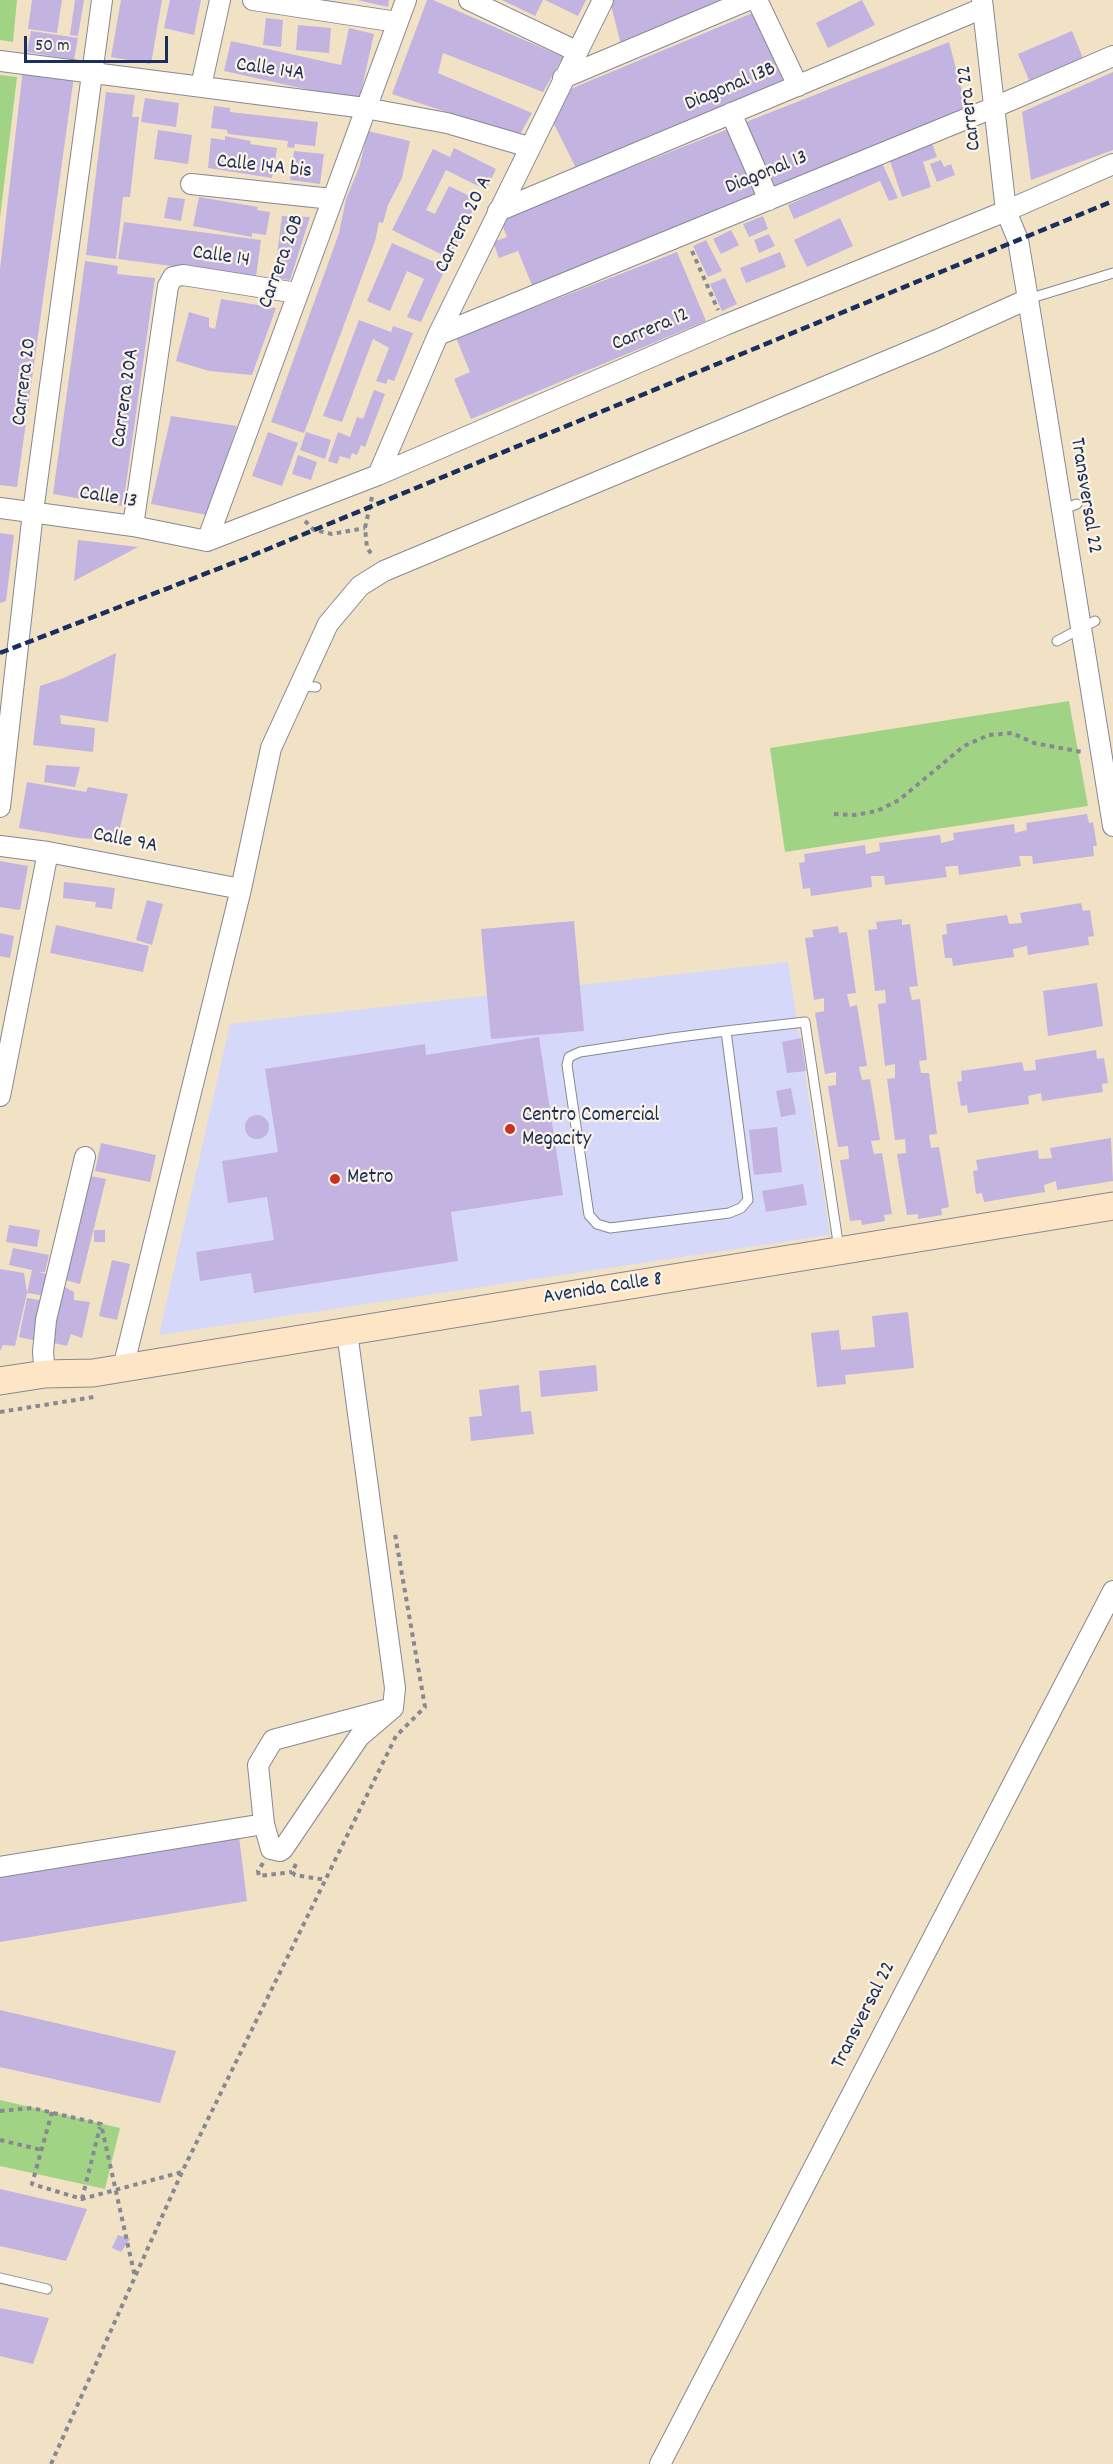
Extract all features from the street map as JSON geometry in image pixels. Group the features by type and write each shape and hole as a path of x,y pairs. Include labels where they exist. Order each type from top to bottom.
{"main road":[{"name":"Avenida Calle 8","path":"0,1381 45,1374 93,1373 1113,1206"},
{"name":"Avenida Calle 8","path":"0,1398 44,1391 93,1373"}],"street":[{"name":"Carrera 20","path":"0,807 8,683 33,512 90,72 102,0"},
{"path":"201,86 220,0"},
{"path":"253,0 317,5 397,22"},
{"name":"Carrera 20B","path":"207,541 406,0"},
{"path":"469,0 576,51"},
{"name":"Carrera 20 A","path":"378,475 438,335 603,0"},
{"path":"563,78 748,0"},
{"path":"757,0 798,86"},
{"name":"Diagonal 13B","path":"498,211 798,86 982,4"},
{"name":"Carrera 22","path":"982,4 1006,211"},
{"name":"Diagonal 13","path":"438,335 995,107 1113,56"},
{"name":"Calle 14A","path":"0,61 365,108 447,123 529,147"},
{"path":"731,114 769,200"},
{"name":"Carrera 12","path":"207,541 378,475 725,326 1006,211 1113,164"},
{"name":"Calle 14A bis","path":"191,184 332,199"},
{"name":"Transversal 22","path":"1006,211 1018,240 1069,507 1089,625 1102,754 1113,826"},
{"name":"Calle 14","path":"173,277 183,275 297,293"},
{"name":"Carrera 20A","path":"133,526 168,286 173,277"},
{"path":"123,1368 241,889 271,748 308,687 328,624 360,586 384,571 937,340 1028,299"},
{"name":"Calle 13","path":"0,508 133,526 207,541"},
{"name":"Calle 9A","path":"0,846 48,852 241,889"},
{"path":"0,1096 48,852"},
{"path":"45,1374 43,1352 46,1320 85,1157"},
{"path":"347,1332 395,1688 393,1708 359,1737 283,1850 271,1849 264,1824 258,1765 273,1740 393,1708"},
{"name":"Transversal 22","path":"660,2464 1113,1591"},
{"path":"0,1868 264,1824"}],"lane":[{"path":"1028,299 1113,273"},
{"path":"1057,641 1089,625"},
{"path":"726,1031 748,1200 741,1208 729,1213 610,1227 597,1224 589,1215 567,1065 569,1057 580,1052 726,1031 805,1022 840,1251"},
{"path":"0,2278 47,2289"}],"path":[{"path":"684,234 725,326"},
{"path":"378,475 366,528 367,548 384,571"},
{"path":"291,509 314,530 332,534 366,528"},
{"path":"834,814 855,815 876,811 898,800 964,746 988,735 1012,733 1034,743 1078,752 1102,754"},
{"path":"51,2464 182,2172 396,1736"},
{"path":"0,2111 32,2108 101,2124"},
{"path":"52,2112 32,2184 82,2199 182,2172"},
{"path":"82,2199 101,2124"},
{"path":"101,2124 135,2278"},
{"path":"0,2140 42,2150"}],"shaded area":[{"name":"Centro Comercial Megacity","path":"788,962 830,1235 159,1335 230,1024"}],"green space":[{"path":"0,0 17,0 13,42 0,40"},
{"path":"0,75 17,77 0,218"},
{"path":"1069,701 1088,806 785,852 770,748"},
{"path":"0,2100 120,2128 105,2189 0,2166"}],"building":[{"path":"32,0 62,0 57,33 28,29"},
{"path":"75,0 84,0 78,36 70,35"},
{"path":"121,0 162,0 151,64 111,57"},
{"path":"170,0 201,0 194,35 164,28"},
{"path":"357,0 389,0 388,7"},
{"path":"427,0 433,0 563,57 543,92 443,53 438,73 532,113 519,136 392,94"},
{"path":"502,0 543,0 535,16"},
{"path":"545,0 586,0 578,16"},
{"path":"614,0 731,0 622,49 611,5"},
{"path":"862,0 875,25 828,48 816,23"},
{"path":"755,12 790,88 577,170 552,120 568,90"},
{"path":"266,18 283,20 281,47 263,45"},
{"path":"298,25 331,28 329,53 296,50"},
{"path":"349,28 374,34 359,101 224,71 231,41 341,65"},
{"path":"31,31 78,38 74,60 27,52"},
{"path":"1072,31 1083,58 1029,80 1018,54"},
{"path":"949,42 967,110 534,290 518,251 499,258 493,242 507,237 500,219"},
{"path":"23,69 74,76 17,487 0,485 0,269"},
{"path":"1113,72 1113,150 1031,180 1022,112"},
{"path":"106,92 135,95 132,117 139,117 130,197 123,197 116,259 86,255"},
{"path":"145,98 179,103 176,127 141,122"},
{"path":"214,106 230,108 230,112 318,122 315,146 295,144 294,148 287,147 288,141 228,134 227,130 211,128"},
{"path":"158,130 192,135 188,164 154,159"},
{"path":"368,131 410,141 402,178 388,205 383,223 379,222 375,241 304,433 271,422 339,233 346,199 359,168"},
{"path":"225,136 251,141 250,144 277,148 272,178 208,168 211,138 225,140"},
{"path":"932,143 937,157 923,162 931,187 902,197 889,158"},
{"path":"454,148 496,169 486,190 446,170 426,210 435,214 449,186 478,200 449,258 392,230 433,149 450,157"},
{"path":"294,151 324,154 320,184 290,180"},
{"path":"941,160 944,167 951,164 955,175 937,182 930,164"},
{"path":"882,163 898,198 889,201 880,181 794,219 788,205"},
{"path":"168,197 185,199 181,221 164,218"},
{"path":"199,197 258,207 257,210 270,212 266,235 252,233 252,237 193,226"},
{"path":"282,216 310,217 290,280 274,278"},
{"path":"763,216 768,229 749,237 743,224"},
{"path":"840,218 853,246 807,267 794,240"},
{"path":"124,222 261,240 256,277 118,259"},
{"path":"731,230 739,245 721,254 713,239"},
{"path":"769,234 775,246 759,253 754,240"},
{"path":"706,240 722,271 708,277 693,246"},
{"path":"392,243 446,267 421,322 407,317 424,279 407,271 390,311 367,301"},
{"path":"677,252 706,321 471,419 454,379 470,372 456,338"},
{"path":"780,252 786,267 746,283 740,268"},
{"path":"85,261 118,266 117,274 155,278 123,506 53,494"},
{"path":"725,278 737,304 722,311 710,284"},
{"path":"221,299 276,308 252,375 209,371 176,361 189,312 209,318 209,327 215,329"},
{"path":"359,320 391,332 393,326 413,333 394,381 388,379 386,384 376,381 389,348 373,339 342,422 323,416"},
{"path":"374,390 385,394 365,447 361,445 357,455 352,453 350,459 340,456 337,464 328,461 338,432 350,437 357,417 363,419"},
{"path":"171,416 237,426 207,515 151,504"},
{"path":"268,432 298,443 282,486 252,476"},
{"path":"306,432 331,440 325,459 300,450"},
{"path":"298,455 317,462 311,480 292,474"},
{"path":"0,533 14,535 6,601 0,603"},
{"path":"78,540 138,547 74,581"},
{"path":"116,653 108,722 60,715 61,724 95,728 93,752 33,745 40,686 64,678"},
{"path":"46,765 80,767 75,787 44,782"},
{"path":"27,782 86,792 88,787 128,794 117,840 96,834 94,839 78,838 19,828"},
{"path":"1087,814 1089,823 1093,822 1097,846 1093,846 1094,856 1033,864 1032,856 1019,856 1021,866 959,875 958,866 951,866 945,867 947,877 885,885 884,876 871,876 872,887 811,896 810,888 803,889 799,863 805,862 804,854 865,845 866,854 880,851 879,843 940,835 941,843 954,840 953,833 1014,824 1015,833 1027,830 1026,823"},
{"path":"0,861 28,866 20,910 0,907"},
{"path":"64,882 115,888 112,909 95,907 96,902 63,898"},
{"path":"147,900 163,904 152,945 136,940"},
{"path":"1081,903 1083,911 1090,910 1094,936 1088,937 1089,945 1028,955 1027,946 1013,949 1014,957 953,966 952,958 945,958 942,935 947,934 946,924 1007,915 1009,924 1022,923 1020,913"},
{"path":"902,919 902,925 910,924 918,986 909,987 912,1000 920,999 927,1060 919,1061 921,1073 929,1073 937,1134 929,1135 931,1148 939,1147 949,1207 941,1209 942,1215 918,1219 918,1214 907,1215 897,1154 906,1153 905,1139 895,1140 887,1079 895,1078 895,1064 885,1066 878,1004 886,1003 885,990 875,991 868,930 877,929 876,922"},
{"path":"574,921 584,1031 491,1039 481,929"},
{"path":"56,925 149,946 143,972 50,953"},
{"path":"838,926 839,933 847,932 856,993 847,994 850,1007 857,1005 867,1066 859,1067 862,1080 870,1079 880,1140 871,1141 874,1154 882,1153 892,1214 884,1215 885,1221 862,1225 861,1220 850,1221 840,1160 849,1159 848,1146 838,1147 828,1086 836,1085 836,1072 825,1074 815,1013 824,1011 824,998 814,1000 805,938 814,937 812,930"},
{"path":"0,933 14,936 10,958 0,956"},
{"path":"1097,983 1103,1026 1048,1036 1043,991"},
{"name":"Metro","path":"539,1037 563,1195 451,1212 458,1261 254,1293 251,1273 200,1281 196,1252 274,1240 267,1197 228,1203 222,1161 278,1152 265,1069 425,1044 426,1055"},
{"path":"801,1038 806,1071 787,1073 782,1042"},
{"path":"1096,1050 1097,1059 1104,1058 1108,1083 1102,1084 1103,1092 1042,1101 1041,1093 1028,1096 1029,1104 968,1113 967,1105 961,1106 957,1082 962,1081 961,1071 1022,1062 1024,1071 1036,1070 1035,1060"},
{"path":"791,1088 796,1114 781,1117 776,1091"},
{"path":"252,1115 262,1115 269,1122 269,1132 262,1139 252,1139 245,1132 245,1122"},
{"path":"777,1127 782,1172 754,1175 749,1130"},
{"path":"1111,1138 1113,1181 1057,1190 1056,1181 1044,1185 1045,1192 984,1202 982,1193 976,1194 973,1171 978,1170 976,1160 1038,1150 1039,1159 1052,1158 1050,1148"},
{"path":"101,1143 156,1155 150,1182 95,1171"},
{"path":"90,1176 106,1179 80,1284 65,1280"},
{"path":"803,1184 807,1205 766,1212 762,1191"},
{"path":"9,1225 40,1230 37,1247 6,1242"},
{"path":"94,1230 105,1230 105,1242 94,1242"},
{"path":"13,1248 49,1255 45,1272 39,1272 51,1275 47,1296 27,1293 32,1270 9,1265"},
{"path":"112,1260 130,1264 117,1320 99,1316"},
{"path":"0,1269 24,1273 27,1293 15,1346 3,1345 0,1351"},
{"path":"65,1287 74,1292 74,1300 90,1302 82,1338 71,1334 67,1346 50,1342"},
{"path":"27,1298 46,1301 37,1341 19,1337"},
{"path":"908,1312 914,1368 845,1375 846,1384 817,1387 811,1333 839,1330 841,1350 875,1347 872,1316"},
{"path":"596,1365 598,1391 541,1397 539,1371"},
{"path":"519,1385 521,1412 531,1411 534,1434 471,1441 469,1417 482,1416 479,1390"},
{"path":"239,1837 247,1901 0,1942 0,1876"},
{"path":"0,2010 176,2051 160,2103 0,2067"},
{"path":"0,2189 87,2209 66,2261 0,2246"},
{"path":"118,2235 130,2239 121,2252 112,2248"},
{"path":"0,2308 49,2318 33,2364 0,2356"}],"railway":[{"path":"0,653 246,558 1113,201"}],"place":[{"name":"Centro Comercial Megacity","path":"510,1129"},
{"name":"Metro","path":"335,1179"}]}
